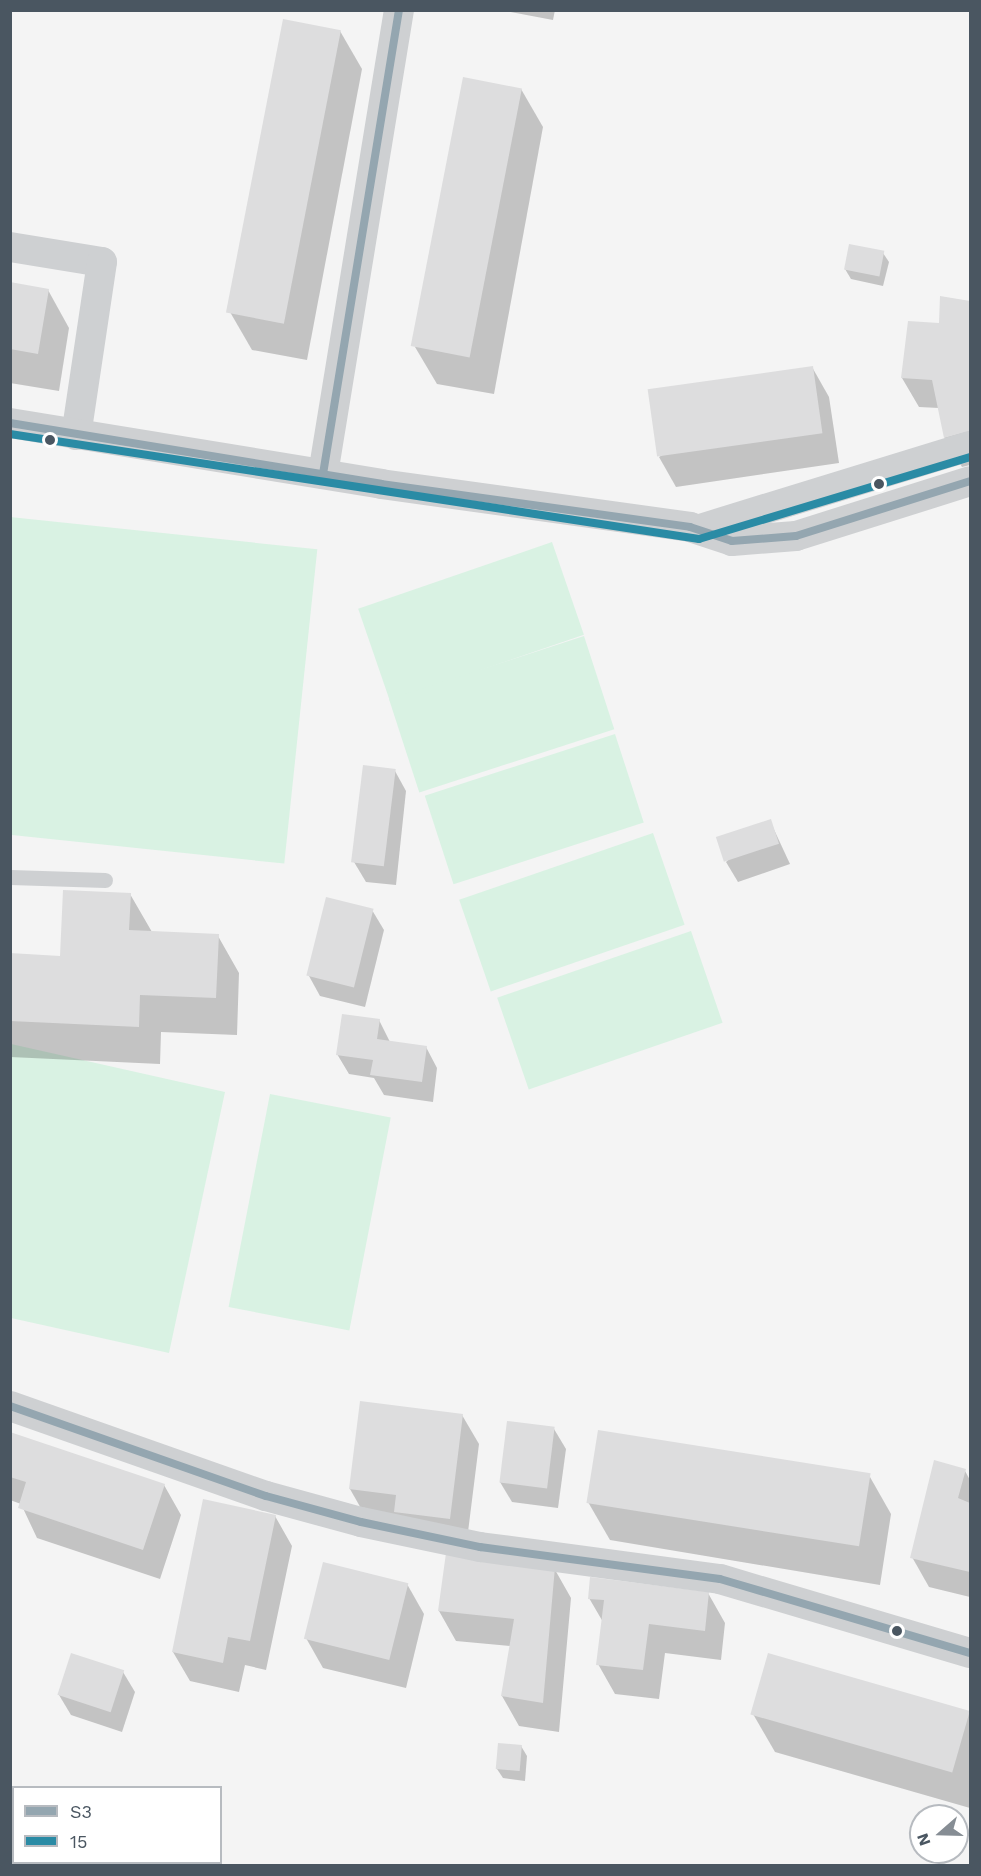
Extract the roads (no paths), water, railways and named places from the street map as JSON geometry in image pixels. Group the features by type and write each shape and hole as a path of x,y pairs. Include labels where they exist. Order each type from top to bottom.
{"street":[{"path":"323,474 399,10"},
{"path":"10,247 102,261 76,435"},
{"path":"10,423 323,474 700,530 732,541 776,540 970,481"},
{"path":"700,530 970,446"},
{"path":"10,1406 266,1496 361,1522 480,1547 701,1575 894,1626 970,1653"}],"lane":[{"path":"10,877 105,880"}]}
